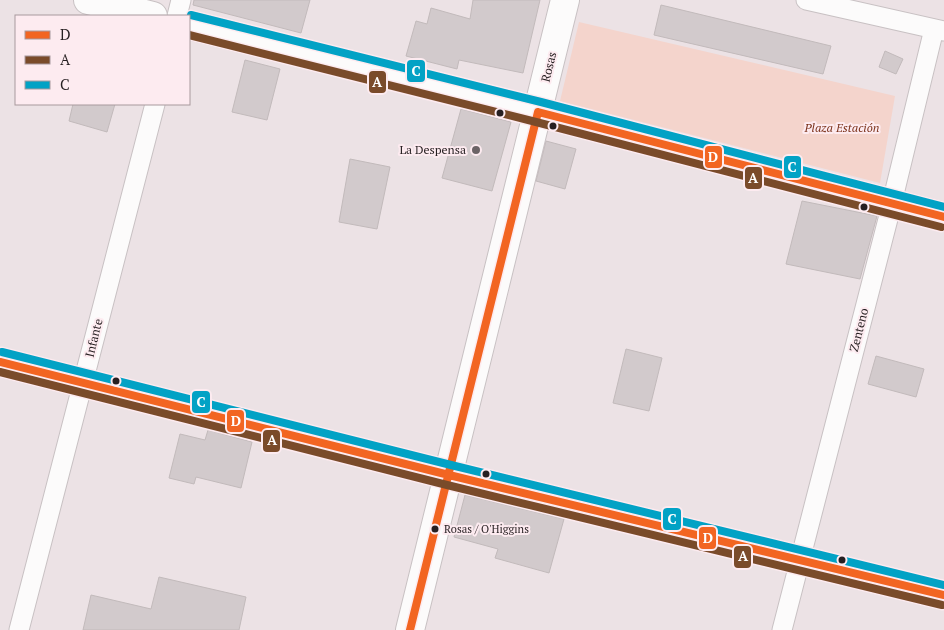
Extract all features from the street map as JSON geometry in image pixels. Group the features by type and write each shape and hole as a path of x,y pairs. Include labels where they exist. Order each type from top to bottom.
{"street":[{"path":"88,0 149,15"},
{"path":"177,15 181,0"},
{"name":"Rosas","path":"410,630 565,0"},
{"path":"806,0 939,30"},
{"path":"190,25 538,112 944,217"},
{"name":"Zenteno","path":"782,630 939,30"},
{"name":"Infante","path":"19,630 154,105"},
{"path":"0,362 449,475 944,596"}],"green space":[{"name":"Plaza Estación","path":"579,22 895,96 880,183 560,101"}],"building":[{"path":"194,0 310,0 301,33 193,5"},
{"path":"473,0 540,0 523,73 459,60 457,69 406,56 416,21 427,24 431,8 470,19"},
{"path":"661,5 831,46 823,74 654,35"},
{"path":"885,51 903,59 896,74 879,67"},
{"path":"245,60 280,69 267,120 232,112"},
{"path":"73,105 115,105 107,132 69,121"},
{"name":"La Despensa","path":"461,109 511,122 492,191 442,178"},
{"path":"546,141 576,149 565,189 536,181"},
{"path":"350,159 390,167 377,229 339,222"},
{"path":"802,201 877,216 860,279 786,264"},
{"path":"626,349 662,358 649,411 613,403"},
{"path":"876,356 924,369 916,397 868,384"},
{"path":"208,430 252,442 241,488 196,477 194,484 169,478 180,434 205,440"},
{"path":"465,495 564,519 549,573 495,558 498,549 454,537"},
{"path":"159,577 246,597 239,630 83,630 91,595 151,609"}],"transit line":[{"name":"C","path":"191,15 541,102 944,207"},
{"name":"A","path":"190,35 536,122 941,227"},
{"name":"D","path":"410,630 538,112 944,217"},
{"name":"C","path":"2,352 451,465 944,585"},
{"name":"D","path":"0,362 449,475 944,595"},
{"name":"A","path":"0,372 447,485 942,605"}],"place":[{"name":"La Despensa","path":"476,150"},
{"name":"Rosas / O'Higgins","path":"435,529"}]}
